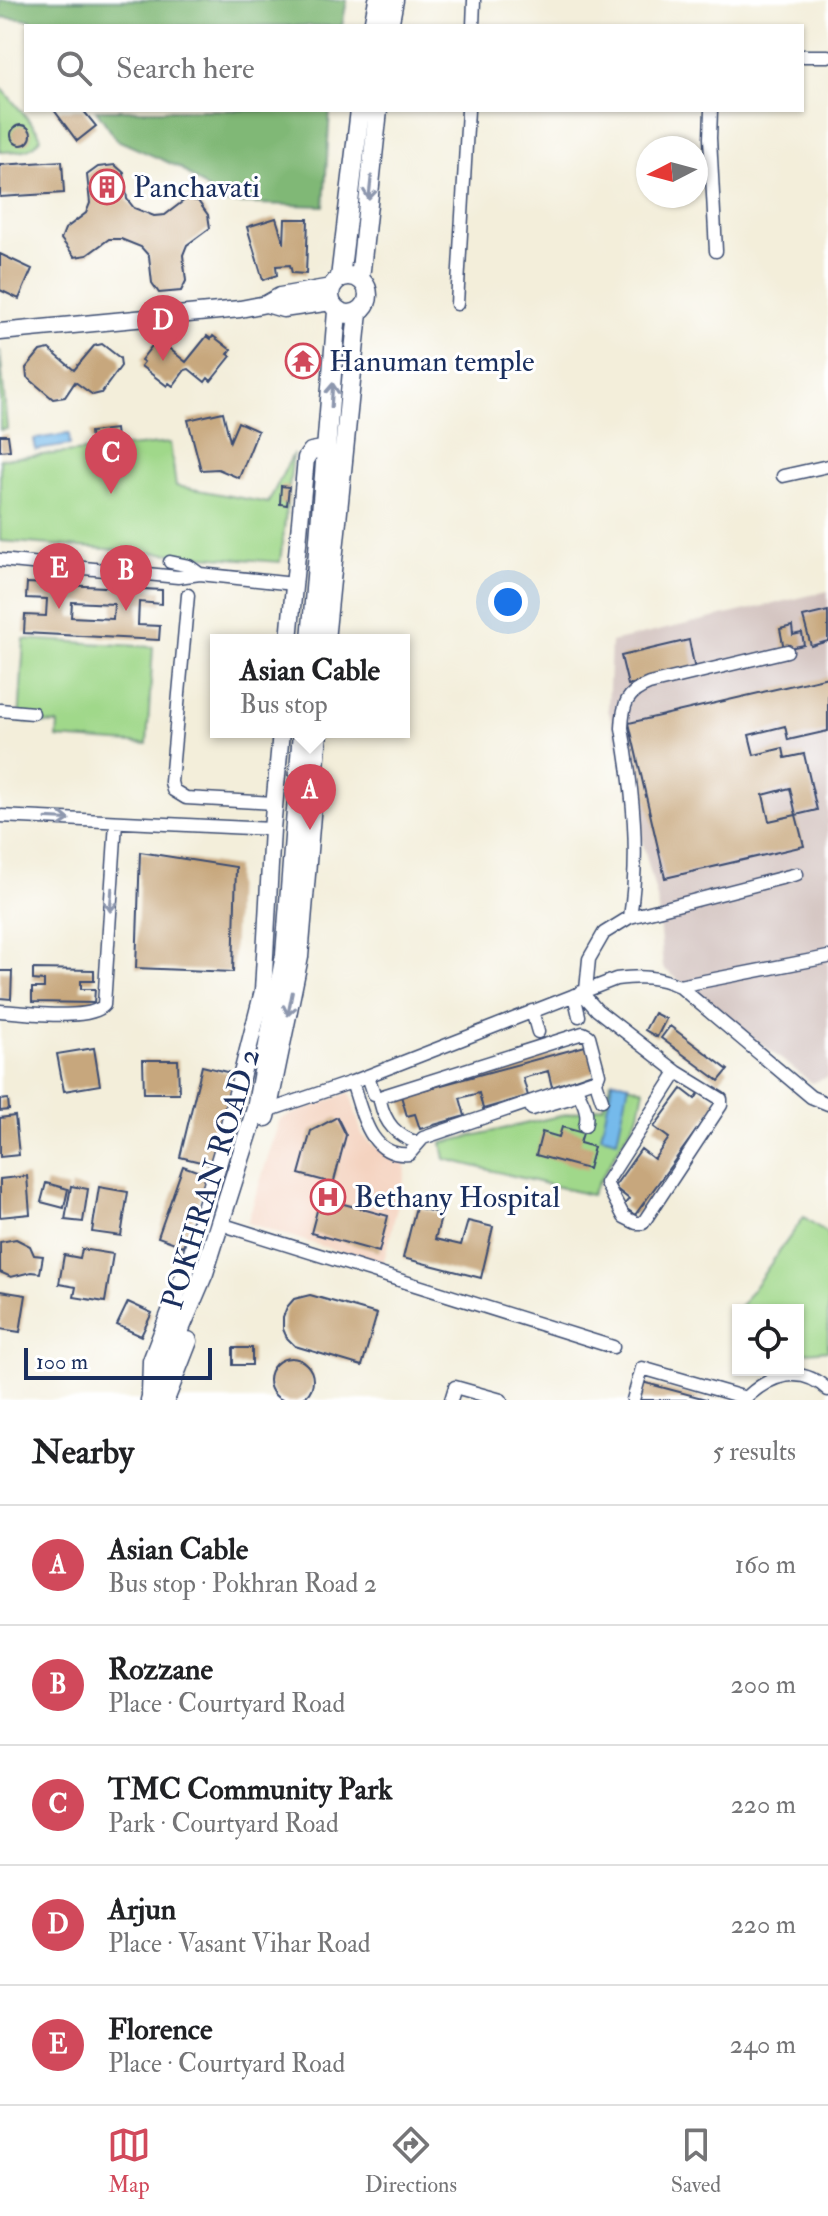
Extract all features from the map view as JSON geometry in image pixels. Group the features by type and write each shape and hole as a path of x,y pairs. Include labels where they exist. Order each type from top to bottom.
{"main road":[{"path":"373,24 378,0"},
{"path":"389,24 394,0"},
{"path":"312,634 328,448 335,295 360,112"},
{"path":"360,279 378,112"},
{"path":"350,276 360,279 368,289 369,297 367,304 358,312 348,315 335,295 350,276"},
{"path":"326,634 358,312"},
{"name":"POKHRAN ROAD 2","path":"150,1400 204,1273 262,1111 285,955 302,738"},
{"name":"POKHRAN ROAD 2","path":"169,1395 215,1276 230,1227 299,957 317,738"}],"street":[{"path":"473,24 474,0"},
{"path":"804,56 828,56"},
{"path":"457,304 468,112"},
{"path":"711,112 716,251"},
{"path":"0,332 266,304 283,309 335,295"},
{"path":"290,634 306,458 311,451 328,448"},
{"path":"783,476 828,466"},
{"path":"0,560 178,577 200,574 294,584"},
{"path":"170,562 189,566 200,574"},
{"path":"188,595 171,782 173,790 186,798 274,803"},
{"path":"630,917 636,880 636,840 622,728 622,709 627,697 649,684 787,651"},
{"path":"0,710 33,713"},
{"path":"150,1400 151,1361 188,1265 263,991 280,738"},
{"path":"0,816 272,829"},
{"path":"0,1011 84,1014 99,1010 104,1005 116,822"},
{"path":"579,1016 580,992 589,959 604,933 630,917 797,874"},
{"path":"679,986 828,957"},
{"path":"262,1111 359,1080 616,979 638,976 660,978 679,986 811,1097 828,1104"},
{"path":"580,992 594,1008 677,1072 721,1099 721,1105 643,1223 636,1223 624,1217 606,1183 677,1072"},
{"path":"532,1011 538,1032"},
{"path":"359,1080 380,1138 409,1154 423,1138 496,1113 573,1092 595,1079 599,1074 589,1036 583,1033 383,1096 380,1101 387,1124 406,1139 418,1143"},
{"path":"595,1079 602,1100"},
{"path":"359,1080 374,1094"},
{"path":"573,1092 585,1106 585,1126"},
{"path":"230,1227 613,1347"},
{"path":"633,1400 642,1368 746,1399 762,1383 780,1375 801,1374 820,1382 828,1390"},
{"path":"451,1400 455,1387 501,1400"}],"shaded area":[{"path":"828,591 828,1077 812,1083 663,968 657,898 608,709 611,642"},
{"name":"Bethany Hospital","path":"350,1092 362,1134 372,1144 404,1162 406,1171 383,1265 247,1223 280,1119"}],"green space":[{"path":"0,0 347,0 342,24 34,24 31,20 0,17"},
{"path":"0,86 38,131 41,138 28,149 0,152"},
{"path":"97,112 330,112 324,206 224,203 181,168 117,140"},
{"path":"0,350 7,429 0,430"},
{"path":"170,443 176,486 268,503 293,454 280,562 0,541 0,459"},
{"path":"24,639 153,647 147,744 57,738 58,724 19,722"},
{"path":"611,1081 644,1089 639,1114 591,1195 445,1159 442,1143 603,1106"},
{"path":"804,1217 828,1234 828,1350 804,1352 804,1304 742,1304"}],"water":[{"path":"69,434 70,445 36,450 34,439"},
{"path":"613,1080 629,1084 617,1140 601,1136"}],"building":[{"path":"55,112 85,112 96,126 77,141"},
{"path":"21,125 28,128 31,135 28,142 21,145 14,142 11,135 14,128"},
{"path":"62,161 64,193 0,197 0,165"},
{"path":"115,165 124,173 127,199 134,208 154,216 165,215 186,199 198,201 208,215 210,228 187,245 183,255 186,281 181,291 159,293 152,283 149,256 141,247 121,239 109,239 87,255 75,257 61,239 65,229 86,213 90,203 87,175 98,167"},
{"path":"276,218 284,244 285,219 308,219 306,274 292,273 290,265 276,266 277,275 263,280 247,227"},
{"path":"0,254 32,269 19,299 0,290"},
{"path":"207,336 211,339 213,336 231,350 228,354 231,356 211,381 208,378 205,382 189,369 173,386 169,383 167,386 141,366 144,362 141,360 155,342 158,345 161,342 186,362"},
{"path":"102,344 120,358 121,366 101,393 93,395 75,382 65,397 53,399 27,377 26,368 40,351 49,349 74,370 94,346"},
{"name":"Hanuman temple","path":"311,349 313,371 295,373 293,351"},
{"path":"223,412 230,441 238,422 258,431 239,478 218,469 201,470 188,420"},
{"path":"115,429 116,438 91,441 90,432"},
{"path":"0,435 8,435 10,450 0,451"},
{"path":"281,486 289,487 287,505 280,504"},
{"path":"27,583 162,590 162,604 139,602 138,625 160,626 159,640 24,633 25,615 46,616 47,599 26,598","holes":["72,602 114,604 113,619 71,617"]},
{"path":"828,611 828,641 811,646 803,617"},
{"path":"792,626 793,635 802,633 804,645 784,649 780,629"},
{"path":"689,640 695,670 628,685 621,656"},
{"path":"828,677 828,731 788,740 785,726 749,735 754,755 783,748 785,758 804,754 817,810 796,815 804,846 665,878 629,723","holes":["790,788 796,815 769,821 763,795"]},
{"path":"140,852 236,867 233,972 136,968"},
{"path":"33,969 94,970 94,981 81,981 81,989 95,989 94,1003 32,1002 32,988 44,988 44,981 33,980"},
{"path":"0,971 12,971 11,999 0,998"},
{"path":"654,1013 666,1019 657,1037 645,1030"},
{"path":"670,1026 728,1070 719,1081 661,1038"},
{"path":"589,1045 595,1072 552,1087 548,1071 523,1078 528,1096 483,1109 479,1093 460,1098 465,1116 420,1129 415,1114 407,1116 401,1096"},
{"path":"94,1048 100,1085 64,1091 57,1054"},
{"path":"143,1060 178,1060 179,1093 144,1093"},
{"path":"202,1066 235,1074 213,1165 180,1157"},
{"path":"682,1089 695,1099 701,1090 717,1102 635,1215 623,1206 629,1199 614,1187 641,1149 654,1159 669,1138 654,1127"},
{"path":"8,1099 9,1110 0,1111 0,1100"},
{"path":"15,1116 19,1155 0,1157 0,1118"},
{"path":"337,1117 346,1135 329,1200 388,1216 379,1252 311,1233 325,1181 299,1174 311,1131"},
{"path":"562,1127 583,1133 580,1143 594,1147 588,1169 536,1155 542,1132 559,1137"},
{"path":"183,1166 208,1175 183,1246 158,1237"},
{"path":"27,1176 30,1214 0,1217 0,1179"},
{"path":"46,1183 68,1189 64,1208 41,1202"},
{"path":"71,1186 88,1189 83,1222 65,1220"},
{"path":"99,1187 128,1192 121,1236 92,1232"},
{"path":"416,1207 442,1214 435,1239 461,1245 468,1221 493,1227 481,1278 403,1258"},
{"path":"16,1239 30,1246 34,1255 43,1256 40,1273 11,1277 0,1272 0,1242"},
{"path":"82,1249 113,1254 105,1302 74,1297 76,1287 59,1284 64,1255 80,1258"},
{"path":"0,1291 26,1295 20,1332 0,1329"},
{"path":"310,1295 377,1314 362,1366 295,1346 287,1338 283,1317 287,1307 294,1299"},
{"path":"128,1302 152,1313 141,1336 117,1325"},
{"path":"233,1348 252,1348 252,1365 233,1365"},
{"path":"282,1359 300,1359 312,1371 312,1389 301,1400 281,1400 270,1389 270,1371"},
{"path":"642,1382 706,1399 706,1400 637,1400"}],"place":[{"name":"Panchavati","path":"107,187"},
{"name":"Arjun","path":"163,361"},
{"name":"Hanuman temple","path":"303,361"},
{"name":"TMC Community Park","path":"111,494"},
{"name":"Florence","path":"59,609"},
{"name":"Rozzane","path":"126,611"},
{"name":"Asian Cable","path":"310,830"},
{"name":"Bethany Hospital","path":"328,1197"}]}
